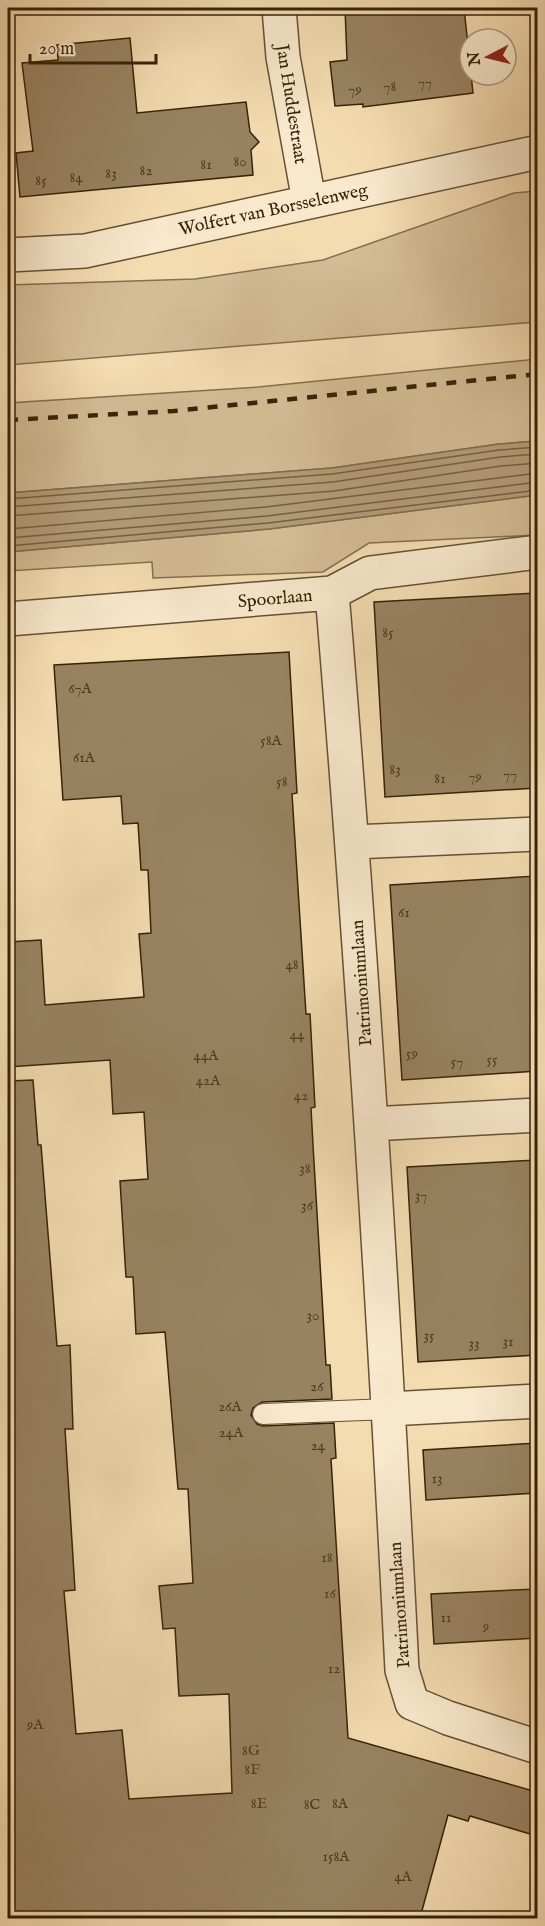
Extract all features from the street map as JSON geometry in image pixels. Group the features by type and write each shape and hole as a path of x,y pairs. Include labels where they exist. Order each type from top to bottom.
{"street":[{"name":"Jan Huddestraat","path":"279,8 283,57 309,201"},
{"name":"Wolfert van Borsselenweg","path":"8,255 85,251 537,152"},
{"name":"Spoorlaan","path":"8,619 332,593 370,573 537,552"},
{"name":"Patrimoniumlaan","path":"332,593 353,842 389,1409 402,1670 412,1703 448,1718 537,1747"},
{"path":"353,842 537,834"},
{"path":"371,1124 537,1115"},
{"path":"389,1409 537,1401"}],"lane":[{"path":"263,1414 389,1409"}],"shaded area":[{"path":"537,191 537,322 8,365 8,285 195,279 323,260 514,193"},
{"path":"537,359 537,441 499,444 332,468 8,493 8,403 258,387"},
{"path":"537,495 537,535 369,543 323,572 153,578 152,562 8,571 8,552 269,529"}],"water":[{"path":"537,441 537,495 269,529 8,552 8,493 332,468 499,444"}],"building":[{"path":"345,8 464,8 466,27 458,27 458,87 472,87 473,93 363,107 363,104 335,106 330,62 347,60"},
{"path":"130,38 137,113 246,102 250,132 259,142 251,150 253,175 20,197 16,153 33,151 22,63 58,60 57,45"},
{"path":"537,593 537,788 385,797 374,602"},
{"path":"289,652 297,793 292,794 306,1014 310,1014 315,1107 311,1108 326,1365 330,1365 332,1399 262,1402 253,1408 251,1415 257,1424 263,1426 334,1423 336,1458 331,1459 348,1738 537,1792 537,1836 470,1816 468,1821 448,1815 420,1918 8,1918 8,1081 33,1080 38,1145 41,1145 57,1346 70,1345 73,1429 65,1429 75,1590 64,1591 76,1734 122,1730 129,1799 232,1793 229,1694 179,1696 175,1628 163,1629 159,1586 193,1583 188,1489 178,1489 165,1332 136,1334 133,1277 126,1277 120,1181 148,1179 144,1112 113,1114 110,1060 8,1067 8,942 41,940 45,1005 144,997 139,934 151,933 148,870 141,870 138,823 123,824 121,796 63,800 54,665"},
{"path":"537,876 537,927 533,927 537,990 537,1071 402,1080 390,885"},
{"path":"537,1160 537,1355 418,1362 407,1167"},
{"path":"537,1443 537,1493 426,1500 423,1450"},
{"path":"537,1589 537,1638 434,1644 431,1594"}],"railway":[{"path":"8,420 174,411 538,374"}]}
